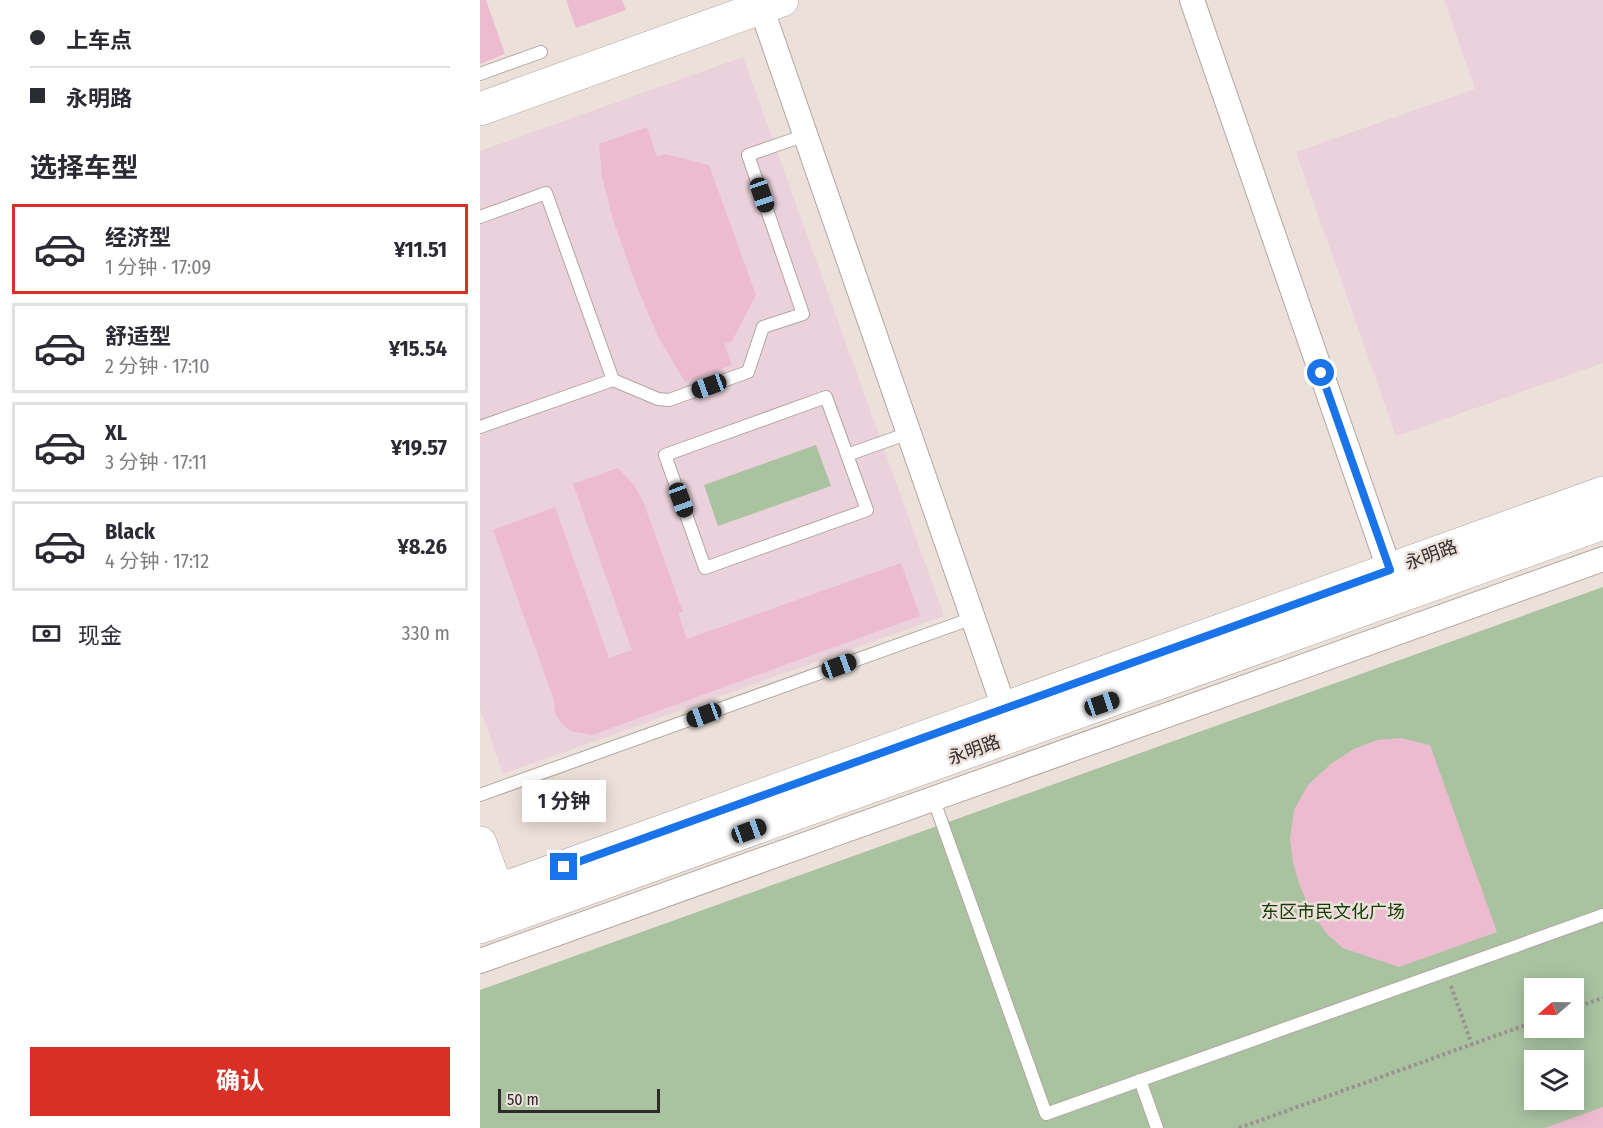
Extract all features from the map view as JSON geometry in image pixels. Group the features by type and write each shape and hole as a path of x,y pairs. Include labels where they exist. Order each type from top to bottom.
{"street":[{"path":"1192,0 1394,583"},
{"path":"480,109 772,4 806,135 1009,722"},
{"name":"永明路","path":"488,912 1394,583 1603,493"},
{"name":"永明路","path":"1394,583 1603,523"},
{"path":"480,962 1603,559"},
{"path":"480,843 488,912"}],"lane":[{"path":"480,74 541,52"},
{"path":"480,427 613,380 658,399 669,400 748,372 763,327 803,314 748,155 806,135"},
{"path":"480,217 546,193 613,380"},
{"path":"826,397 847,455 867,510 705,568 664,455 826,397"},
{"path":"847,455 909,433"},
{"path":"480,795 974,618"},
{"path":"933,798 1046,1114 1603,915"},
{"path":"1140,1080 1157,1128"}],"path":[{"path":"1446,971 1472,1045"},
{"path":"1584,1005 1603,998"},
{"path":"1239,1128 1524,1026"}],"shaded area":[{"path":"1444,0 1603,0 1603,363 1396,436 1296,152 1475,89"},
{"path":"743,57 944,616 503,774 480,708 480,151"}],"green space":[{"path":"816,445 831,486 718,526 704,485"},
{"name":"东区市民文化广场","path":"1603,587 1603,1128 480,1128 480,990"}],"building":[{"path":"480,0 486,0 505,54 480,64"},
{"path":"566,0 622,0 626,10 576,28"},
{"path":"647,127 657,157 665,154 709,165 756,295 732,341 724,344 732,365 685,382 659,338 637,287 613,220 602,177 599,144"},
{"path":"618,468 634,485 643,501 683,612 678,613 687,639 901,563 920,616 592,735 570,731 555,713 554,700 493,530 555,507 609,658 632,650 573,484"},
{"path":"1401,738 1430,745 1497,932 1399,967 1343,948 1327,934 1313,914 1301,889 1293,863 1290,839 1294,810 1308,785 1332,763 1354,749 1377,740"},
{"path":"1603,1107 1603,1128 1545,1128"}],"route":[{"path":"564,867 1390,570 1321,373"}]}
